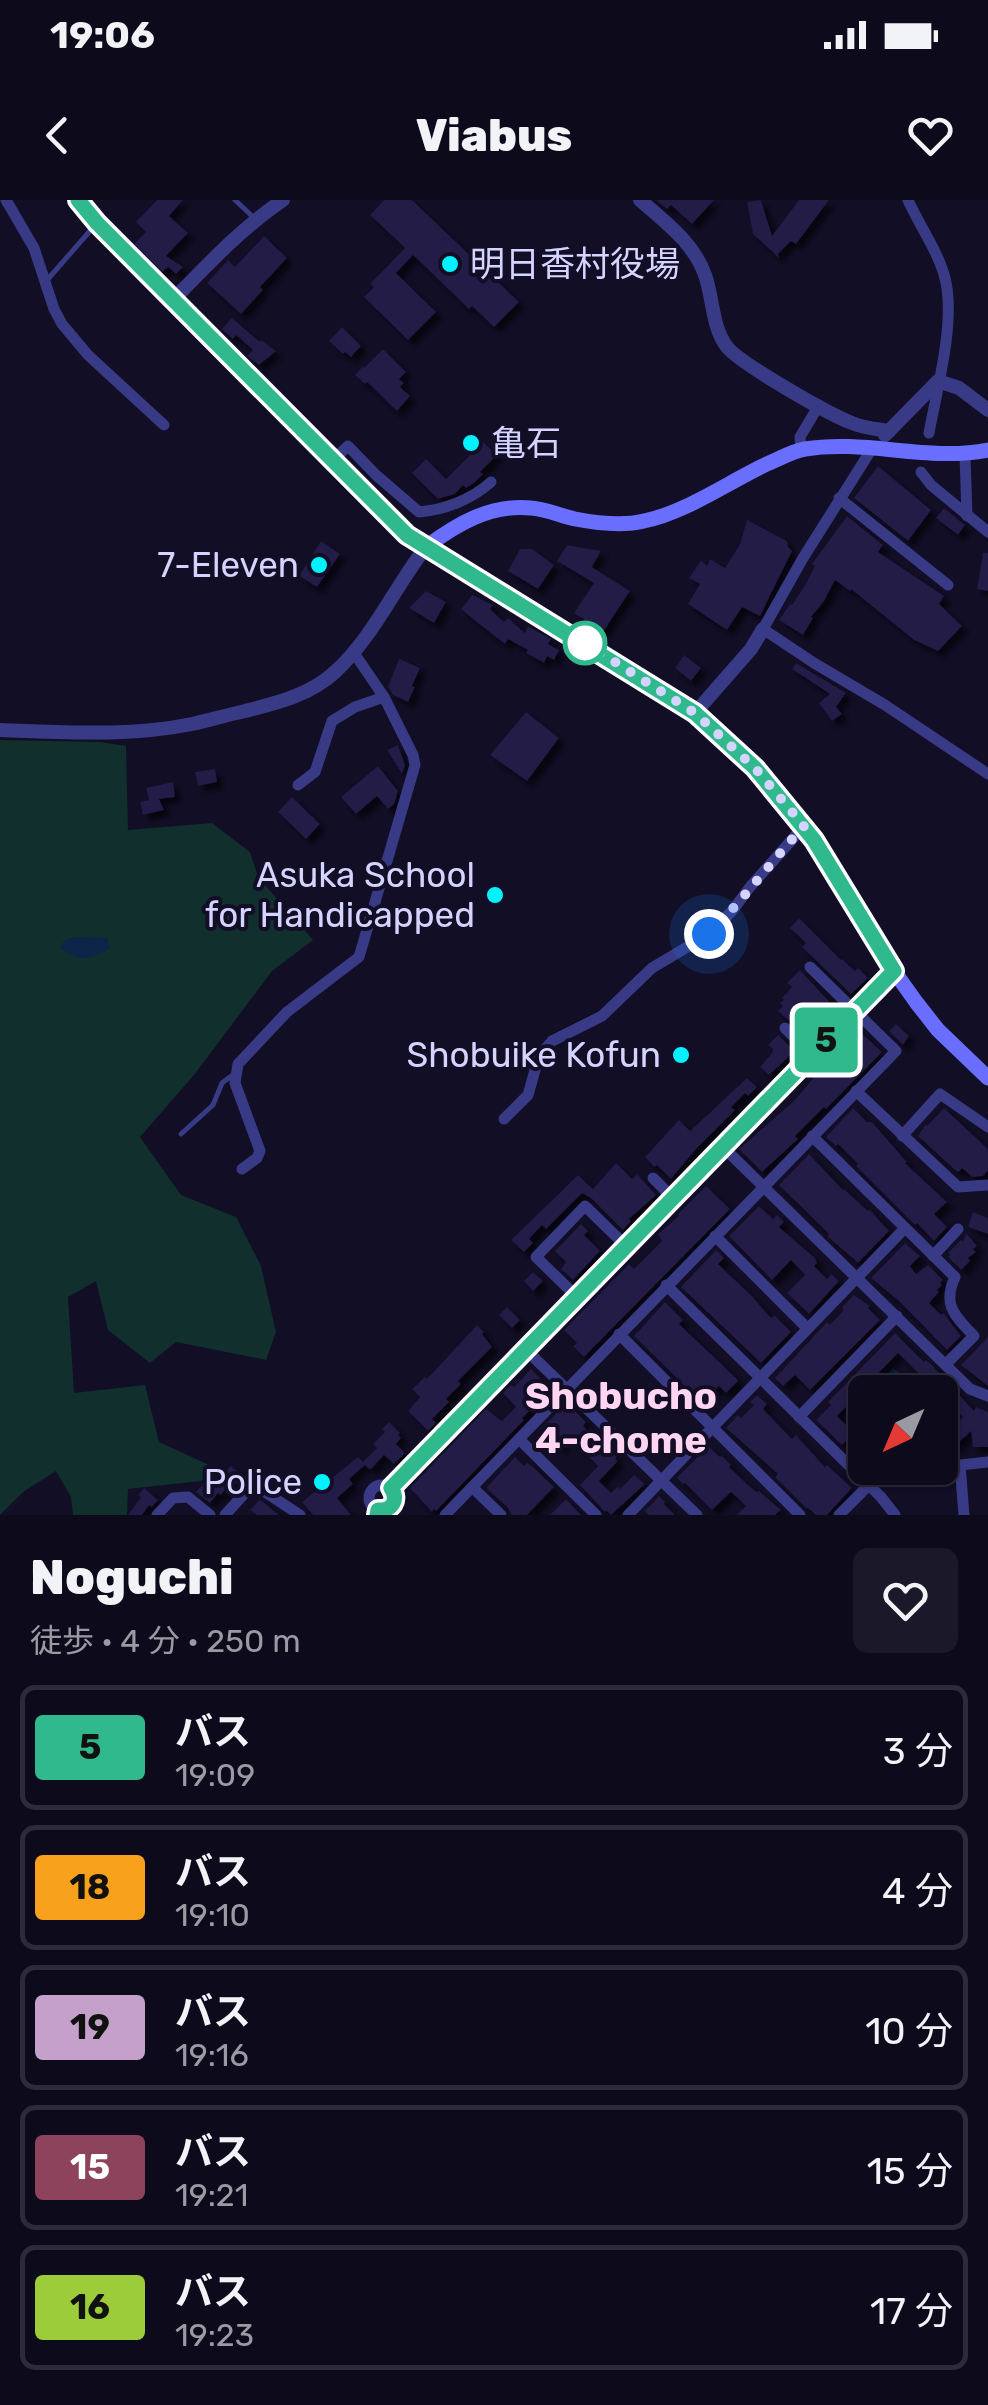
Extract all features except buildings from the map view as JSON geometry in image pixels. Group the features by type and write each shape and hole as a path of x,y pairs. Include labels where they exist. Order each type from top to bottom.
{"main road":[{"path":"78,200 407,535 695,713 755,768 804,826 894,971 938,1030 988,1078"},
{"path":"426,547 472,518 496,510 531,508 579,520 644,522 684,507 800,450 839,446 965,455 988,450"}],"street":[{"path":"6,200 34,248 62,324 88,355 164,425"},
{"path":"174,299 232,239 283,200"},
{"path":"640,200 694,252 705,274 726,346 819,406 854,424 890,431"},
{"path":"908,200 944,273 949,298 929,433"},
{"path":"938,381 959,388 988,410"},
{"path":"695,713 751,649 802,558 872,447 938,381"},
{"path":"800,450 800,438 819,406"},
{"path":"332,461 348,446 419,512 438,511 478,494 492,482"},
{"path":"965,455 967,516"},
{"path":"921,472 930,485 988,532"},
{"path":"839,498 948,585"},
{"path":"0,730 103,732 192,724 278,703 306,692 333,674 354,653 426,547"},
{"path":"763,630 988,774"},
{"path":"242,1169 258,1158 260,1151 235,1083 238,1064 287,1012 359,957 415,765 384,697 354,653"},
{"path":"298,785 315,772 332,721 355,707 384,697"},
{"path":"504,1119 528,1094 539,1056 552,1041 602,1016 652,968 709,934 804,826"},
{"path":"445,1515 896,1050 810,967"},
{"path":"391,1488 894,971"},
{"path":"784,1028 812,1055"},
{"path":"856,1092 958,1188 988,1186"},
{"path":"902,1136 940,1094 988,1128"},
{"path":"812,1136 955,1278 949,1290 950,1303 956,1317 974,1336 946,1364"},
{"path":"722,1146 970,1389 988,1396"},
{"path":"653,1178 672,1197"},
{"path":"576,1296 536,1257 585,1206 625,1246"},
{"path":"628,1515 905,1228"},
{"path":"933,1256 958,1229"},
{"path":"715,1236 807,1328"},
{"path":"666,1285 894,1515"},
{"path":"800,1416 896,1316"},
{"path":"618,1334 800,1515"},
{"path":"525,1349 697,1515"},
{"path":"518,1439 596,1515"},
{"path":"964,1515 960,1465 988,1462"},
{"path":"224,1515 253,1484 300,1515"},
{"path":"379,1484 391,1488 395,1500 379,1511 368,1497 372,1489 379,1484"},
{"path":"839,1515 868,1486"},
{"path":"472,1487 501,1515"},
{"path":"157,1515 173,1498 188,1497 210,1515"}],"lane":[{"path":"236,200 255,219"},
{"path":"46,282 97,223"},
{"path":"181,1134 213,1105 222,1083 237,1071"}],"green space":[{"path":"0,740 126,746 128,830 212,823 250,852 258,877 313,940 272,971 194,1075 140,1137 181,1195 236,1217 261,1266 276,1332 266,1360 176,1342 150,1363 108,1330 96,1281 68,1297 74,1393 145,1385 159,1442 220,1470 201,1481 128,1489 127,1515 73,1515 71,1497 56,1471 23,1492 0,1515"}],"water":[{"path":"74,937 107,938 109,949 90,957 73,956 61,948 64,941"}],"bus line":[{"name":"5","path":"78,200 407,535 695,713 755,768 814,840 894,971 391,1488 394,1504 387,1510 378,1510 377,1515"}],"place":[{"name":"明日香村役場","path":"450,264"},
{"name":"亀石","path":"471,443"},
{"name":"7-Eleven","path":"319,565"},
{"name":"Asuka School for Handicapped","path":"495,895"},
{"name":"Shobuike Kofun","path":"681,1055"},
{"name":"Police","path":"322,1482"}],"district":[{"name":"Shobucho 4-chome","path":"621,1418"}],"route":[{"path":"585,643 695,713 755,768 804,826 709,934"}]}
